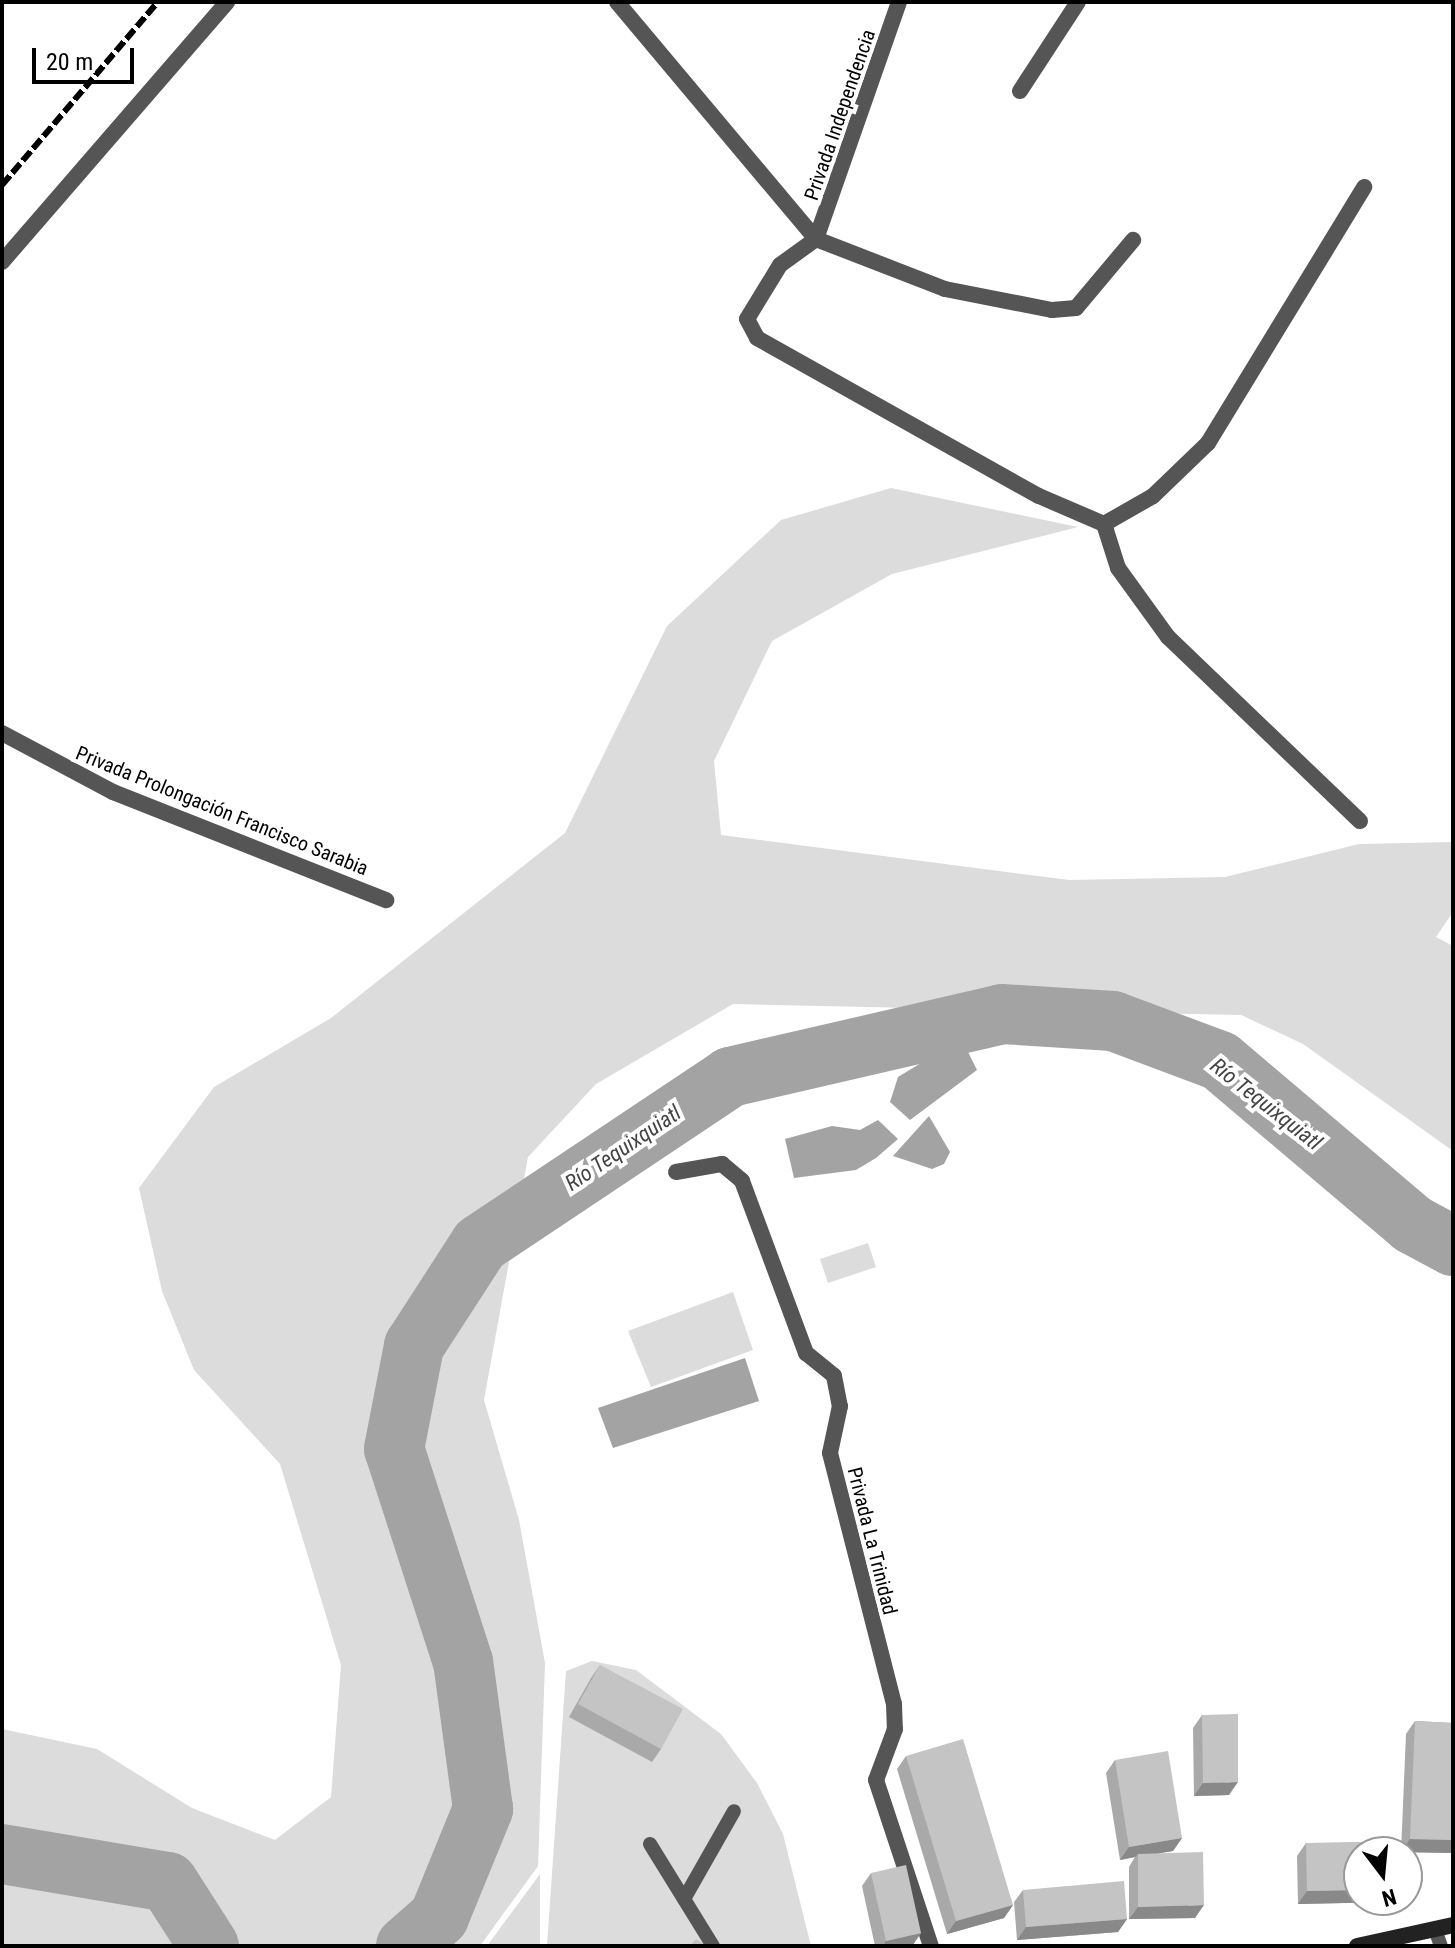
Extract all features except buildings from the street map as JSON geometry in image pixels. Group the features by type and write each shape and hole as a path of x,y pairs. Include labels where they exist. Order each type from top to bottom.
{"main road":[{"path":"1357,1946 1453,1925"}],"street":[{"path":"2,262 227,2"},
{"path":"617,2 816,239 945,289 1052,310 1076,308 1133,240"},
{"name":"Privada Independencia","path":"816,239 899,2"},
{"path":"1020,91 1078,2"},
{"path":"1104,524 1153,496 1208,443 1364,187"},
{"path":"816,239 780,265 757,294 747,319 757,338 1039,496 1104,524 1118,568 1168,637 1360,821"},
{"name":"Privada Prolongación Francisco Sarabia","path":"2,733 113,792 386,900"},
{"name":"Privada La Trinidad","path":"676,1172 722,1164 742,1181 806,1353 834,1376 840,1406 830,1453 894,1704 895,1729 876,1780 931,1946"}],"lane":[{"path":"684,1899 734,1811"},
{"path":"650,1844 713,1946"},
{"path":"1435,1929 1441,1946"}],"shaded area":[{"path":"891,488 1078,527 892,574 772,641 714,761 721,835 1069,880 1225,877 1359,844 1453,842 1453,912 1436,937 1453,946 1453,1151 1303,1044 1241,1015 733,1004 596,1084 528,1157 484,1400 519,1520 545,1663 538,1866 480,1946 2,1946 2,1729 97,1749 192,1808 275,1840 331,1797 341,1665 280,1464 194,1370 162,1291 139,1188 214,1087 331,1018 565,833 667,626 781,520"},
{"path":"968,1052 977,1070 910,1120 890,1102 898,1077 936,1054"},
{"path":"929,1116 950,1152 944,1164 932,1169 893,1156"},
{"path":"878,1120 898,1139 876,1158 856,1170 794,1178 785,1139 832,1126 860,1130"},
{"path":"868,1243 876,1267 828,1283 820,1259"},
{"path":"733,1292 753,1350 651,1387 628,1331"},
{"path":"745,1358 759,1401 613,1448 598,1408"},
{"path":"592,1661 636,1670 721,1734 757,1783 783,1834 811,1946 547,1946 566,1671"},
{"path":"540,1874 540,1946 487,1946"}],"waterway":[{"name":"Río Tequixquiatl","path":"406,1946 439,1917 483,1809 463,1662 394,1449 414,1346 480,1244 730,1077 1002,1014 1113,1021 1220,1061 1412,1224 1453,1246"},
{"name":"Río Tequixquiatl","path":"2,1854 168,1882 209,1946"}],"railway":[{"path":"2,185 158,2"}]}
